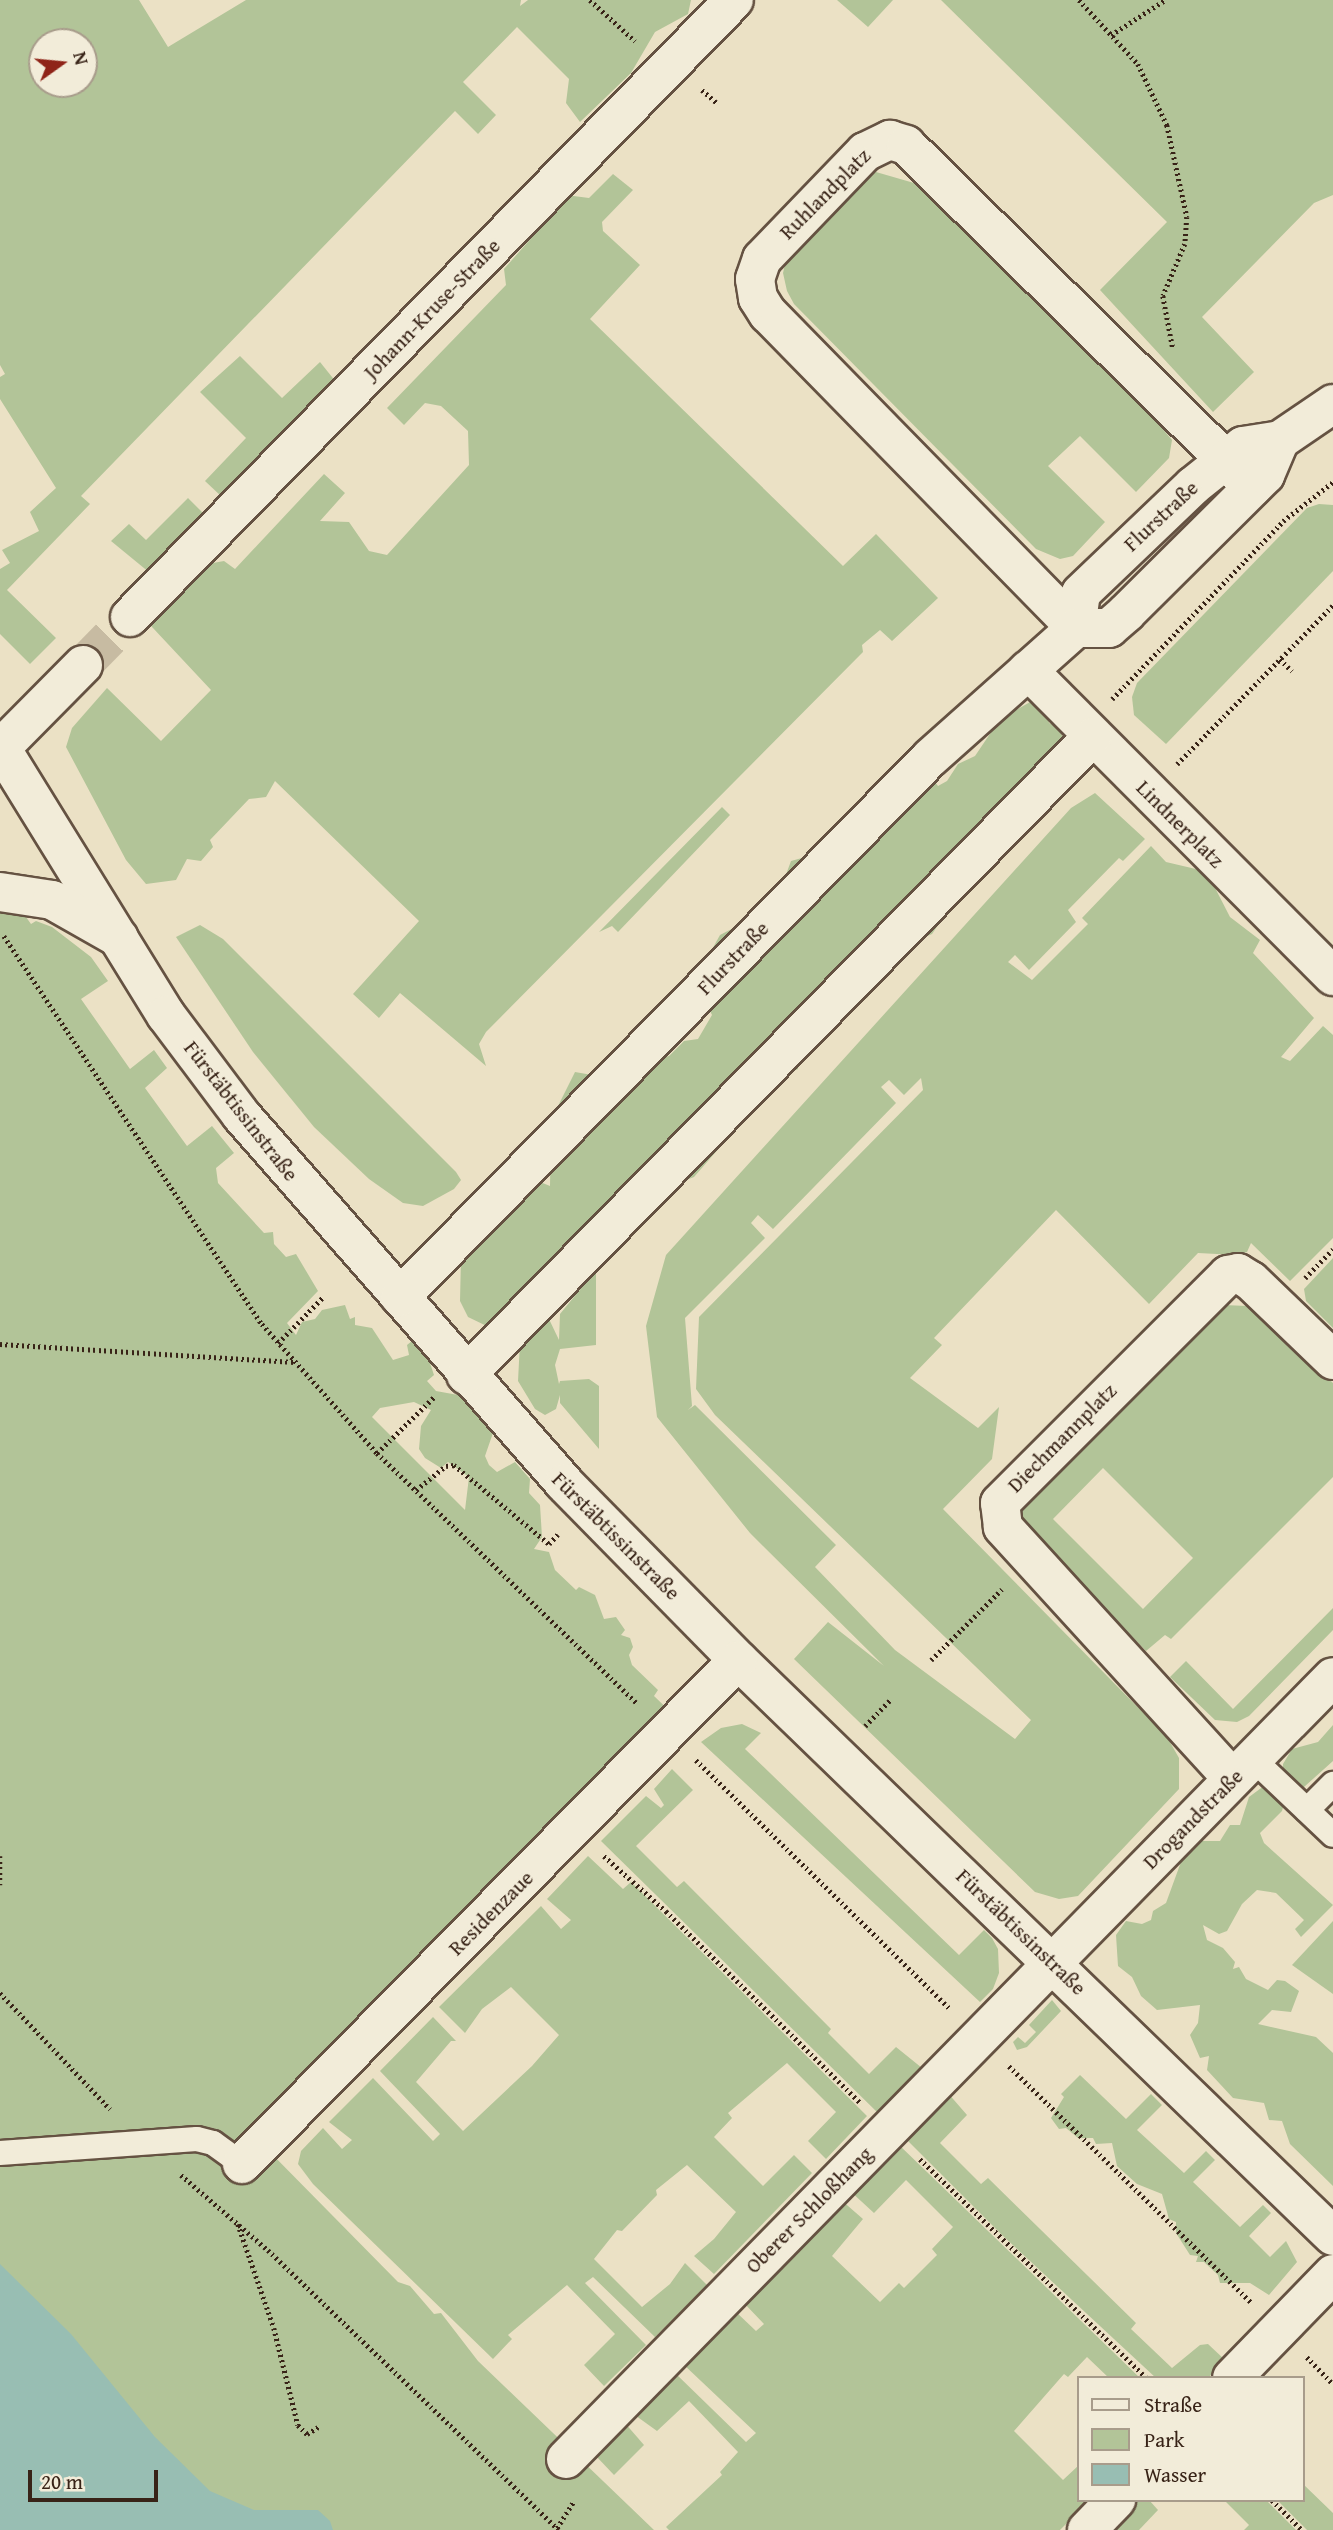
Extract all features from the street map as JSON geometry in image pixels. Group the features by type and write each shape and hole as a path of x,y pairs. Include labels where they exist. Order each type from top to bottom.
{"street":[{"name":"Johann-Kruse-Straße","path":"130,617 734,0"},
{"name":"Ruhlandplatz","path":"1076,628 768,314 755,288 762,259 865,152 890,140 899,141 1038,272 1223,460 1253,487"},
{"name":"Flurstraße","path":"400,1297 930,758 1076,628 1081,593 1223,460 1242,446 1280,440 1329,416"},
{"name":"Flurstraße","path":"1076,628 1109,628 1265,475 1280,440"},
{"path":"0,748 83,665"},
{"name":"Lindnerplatz","path":"1028,670 1092,737 1331,969"},
{"path":"466,1375 1092,737"},
{"name":"Fürstäbtissinstraße","path":"0,748 119,938 216,1084 466,1375 585,1505 738,1660 1053,1962 1333,2236"},
{"path":"0,892 52,900 119,938"},
{"name":"Diechmannplatz","path":"1242,1768 1003,1527 1000,1503 1228,1275 1251,1281 1333,1360"},
{"name":"Residenzaue","path":"242,2164 738,1660"},
{"name":"Drogandstraße","path":"1053,1962 1333,1677"},
{"name":"Oberer Schloßhang","path":"566,2459 1053,1962"},
{"path":"1234,2376 1333,2274"},
{"path":"1087,2530 1114,2502"}],"lane":[{"path":"1242,1768 1307,1810 1333,1835"},
{"path":"1307,1810 1333,1784"},
{"path":"0,2154 141,2141 207,2140 242,2164"}],"path":[{"path":"590,0 667,69"},
{"path":"1079,0 1138,64 1159,100 1185,194 1185,244 1163,296 1173,351"},
{"path":"1111,35 1165,0"},
{"path":"1092,737 1127,680 1283,521 1333,482"},
{"path":"1149,793 1333,605"},
{"path":"1280,659 1292,671"},
{"path":"0,930 222,1270 278,1343 377,1453 667,1732 1333,2384"},
{"path":"1310,1272 1333,1249"},
{"path":"278,1343 323,1297"},
{"path":"0,1344 295,1362"},
{"path":"377,1453 445,1387 466,1375"},
{"path":"416,1490 446,1466 454,1465 548,1544 585,1505"},
{"path":"930,1660 1005,1586"},
{"path":"865,1726 891,1699"},
{"path":"0,1856 0,1885"},
{"path":"0,1993 141,2141 238,2224 559,2530"},
{"path":"238,2224 274,2328 298,2425 307,2434 320,2426"},
{"path":"1274,2502 1302,2530"}],"green space":[{"path":"0,0 139,0 168,47 246,0 521,0 520,6 528,0 691,0 688,14 655,32 631,73 580,122 566,103 569,79 517,27 463,82 496,115 478,134 455,111 81,496 90,504 7,590 56,638 30,664 0,634 0,569 10,563 2,550 39,531 30,512 56,488 0,399 0,377 5,374 0,365"},
{"path":"837,0 893,0 868,27"},
{"path":"941,0 1333,0 1333,195 1314,203 1202,317 1254,372 1213,412 1100,290 1167,222"},
{"path":"876,172 914,183 1139,401 1172,440 1169,458 1136,492 1080,436 1048,466 1105,522 1073,556 1060,559 1036,549 794,304 787,291 783,273 786,260 863,178"},
{"path":"613,174 633,190 602,222 603,231 640,265 590,319 843,566 876,534 938,598 892,641 880,630 862,645 863,652 486,1032 479,1044 486,1066 400,993 379,1018 353,994 419,921 275,781 266,797 249,799 210,840 213,847 201,861 187,859 176,880 146,884 126,860 66,747 72,728 107,688 161,741 211,690 138,612 213,563 224,561 235,569 324,474 345,493 320,521 349,522 369,551 387,555 469,465 468,431 441,406 425,403 404,425 387,408 506,285 504,269 534,235 538,219 566,195 589,198"},
{"path":"240,356 282,398 320,362 336,382 222,497 205,481 246,438 200,392"},
{"path":"188,498 206,516 150,573 111,541 129,524 146,540"},
{"path":"1319,504 1333,505 1333,571 1166,744 1134,715 1132,697 1137,683 1307,508"},
{"path":"1039,697 1048,711 1049,723 1058,726 1066,744 1047,803 1031,828 958,896 932,934 880,956 868,997 800,1045 798,1069 782,1076 694,1177 676,1184 548,1317 559,1340 560,1314 596,1270 596,1345 560,1349 555,1365 559,1384 560,1381 589,1379 599,1386 599,1449 560,1403 560,1395 556,1409 545,1415 535,1409 518,1381 520,1342 468,1317 460,1301 461,1257 488,1177 503,1167 550,1186 551,1120 575,1072 592,1075 618,1053 648,1062 669,1056 684,1041 698,1039 712,1015 695,980 720,935 774,907 791,861 809,856 920,762 938,786 947,781 958,764 975,756 1000,719"},
{"path":"1095,793 1145,839 1123,861 1119,858 1068,910 1076,922 1029,970 1015,955 1008,962 1032,980 1088,924 1082,918 1151,846 1166,862 1200,870 1212,882 1230,917 1260,940 1253,953 1314,1018 1281,1057 1290,1061 1323,1026 1333,1035 1333,1238 1290,1281 1251,1243 1247,1252 1236,1255 1198,1253 1149,1304 1056,1210 934,1338 942,1345 910,1378 978,1428 999,1407 992,1459 943,1509 1167,1737 1179,1758 1179,1789 1078,1896 1059,1899 1035,1892 794,1659 828,1622 884,1666 750,1533 657,1417 646,1326 666,1255 1071,808","holes":["921,1078 923,1090 699,1317 696,1389 715,1415 1031,1720 1015,1739 895,1650 815,1567 836,1545 695,1405 688,1410 692,1406 685,1318 765,1238 751,1223 758,1215 773,1229 896,1103 881,1087 889,1080 904,1095"]},
{"path":"722,807 730,815 618,932 612,926 599,932"},
{"path":"0,881 31,924 36,921 52,927 91,957 108,981 81,999 130,1069 154,1050 167,1068 145,1088 187,1146 212,1126 234,1153 216,1168 218,1183 264,1233 273,1232 274,1244 286,1257 296,1254 318,1291 287,1323 296,1335 302,1322 315,1319 322,1310 345,1305 350,1319 355,1317 355,1325 372,1328 393,1360 409,1355 407,1345 412,1341 425,1348 434,1375 427,1381 436,1391 469,1397 480,1419 487,1419 494,1430 485,1456 489,1465 497,1472 515,1462 530,1479 529,1493 540,1505 542,1537 534,1549 549,1552 555,1570 576,1590 579,1587 595,1595 604,1619 616,1617 625,1630 621,1635 630,1638 633,1647 629,1655 632,1665 658,1690 654,1696 679,1720 262,2144 398,2282 410,2286 434,2314 441,2313 478,2361 654,2530 0,2530","holes":["414,1402 431,1410 421,1426 419,1449 425,1458 441,1468 448,1462 469,1477 465,1510 372,1417 380,1408"]},
{"path":"200,925 223,939 456,1172 461,1180 454,1189 423,1206 403,1203 369,1179 314,1127 253,1052 176,937"},
{"path":"1333,1258 1333,1328 1306,1301 1304,1289"},
{"path":"1224,1305 1247,1306 1257,1312 1333,1383 1333,1477 1171,1639 1165,1635 1146,1651 1026,1527 1019,1503","holes":["1103,1468 1193,1558 1143,1609 1053,1519"]},
{"path":"1333,1608 1333,1630 1249,1716 1237,1722 1215,1720 1170,1677 1186,1661 1233,1709"},
{"path":"742,1724 761,1733 745,1749 959,1955 984,1930 992,1938 998,1949 999,1973 993,1989 980,2002 701,1742 721,1728"},
{"path":"1333,1725 1333,1761 1304,1787 1287,1793 1282,1811 1260,1833 1264,1843 1333,1905 1301,1937 1295,1929 1304,1920 1276,1893 1257,1890 1242,1904 1227,1931 1219,1934 1203,1925 1207,1940 1223,1948 1235,1962 1233,1969 1239,1967 1246,1979 1268,1990 1277,1980 1285,1981 1299,1991 1291,2012 1272,2010 1258,2024 1316,2037 1333,2053 1333,2186 1290,2144 1282,2121 1269,2120 1264,2103 1233,2098 1207,2070 1209,2056 1200,2058 1190,2035 1198,2023 1200,2005 1157,2010 1141,1996 1132,1977 1118,1966 1116,1935 1126,1921 1142,1924 1151,1920 1153,1911 1166,1903 1185,1851 1195,1847 1197,1841 1220,1841 1230,1825 1240,1825 1249,1797 1283,1772 1283,1764 1292,1749 1318,1742"},
{"path":"672,1769 693,1790 636,1846 677,1887 684,1881 831,2029 828,2033 869,2074 896,2047 922,2068 878,2113 601,1841 646,1796 661,1808 664,1805 654,1789"},
{"path":"588,1856 623,1889 631,1882 867,2116 826,2159 808,2141 836,2112 787,2063 728,2113 732,2118 714,2137 763,2186 794,2155 812,2173 714,2274 694,2256 714,2239 736,2212 687,2165 656,2190 657,2195 622,2231 617,2230 594,2259 642,2307 670,2284 685,2263 707,2285 655,2337 593,2277 585,2283 646,2345 604,2386 584,2365 615,2334 567,2285 508,2335 512,2339 493,2359 313,2184 298,2164 301,2151 323,2128 342,2149 352,2140 329,2122 373,2078 433,2141 440,2134 380,2071 433,2017 456,2041 451,2041 416,2082 463,2131 532,2066 559,2035 511,1987 482,2009 465,2033 439,2007 541,1906 561,1929 571,1920 547,1899"},
{"path":"1333,1921 1333,1994 1292,1965"},
{"path":"1052,2000 1061,2011 1027,2047 1017,2050 1013,2042 1018,2037 1025,2043 1036,2032 1029,2025"},
{"path":"1080,2075 1126,2119 1151,2094 1162,2105 1137,2130 1184,2173 1206,2151 1215,2160 1193,2182 1240,2227 1263,2205 1271,2213 1249,2236 1270,2257 1286,2241 1297,2262 1269,2295 1250,2283 1220,2283 1218,2275 1204,2262 1196,2262 1198,2256 1190,2255 1176,2233 1176,2222 1169,2219 1162,2194 1137,2184 1117,2166 1112,2143 1096,2144 1093,2138 1078,2138 1066,2128 1059,2129 1051,2118 1064,2097 1061,2094"},
{"path":"947,2092 967,2115 940,2143 981,2184 988,2178 1136,2323 1131,2329 1172,2368 1200,2345 1208,2344 1225,2360 1210,2376 1154,2376 1002,2235 904,2137"},
{"path":"897,2143 1138,2376 1107,2376 1087,2357 1068,2377 1064,2374 1014,2431 1063,2480 1078,2466 1078,2502 1088,2502 1060,2530 669,2530 666,2527 722,2475 720,2472 738,2452 689,2401 657,2431 632,2413 674,2372 746,2442 756,2433 683,2364 735,2311 756,2331 764,2324 743,2302 840,2199 863,2219 832,2256 880,2302 899,2283 904,2288 937,2255 932,2249 953,2227 906,2180 874,2213 849,2190"},
{"path":"624,2422 644,2445 614,2475 595,2455"},
{"path":"1305,2486 1333,2513 1333,2530 1307,2530 1279,2502 1305,2502"},
{"path":"1132,2502 1151,2502 1158,2510 1139,2530 1105,2530"},
{"path":"1226,2502 1268,2502 1296,2530 1244,2530 1249,2525"}],"water":[{"path":"0,2264 71,2334 155,2437 210,2491 254,2510 318,2510 330,2521 333,2530 0,2530"}],"tunnel":[{"path":"83,665 130,617"}]}
